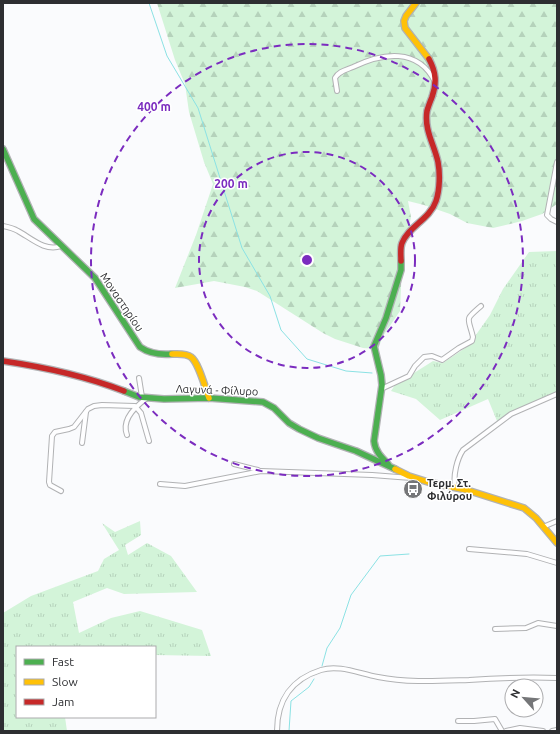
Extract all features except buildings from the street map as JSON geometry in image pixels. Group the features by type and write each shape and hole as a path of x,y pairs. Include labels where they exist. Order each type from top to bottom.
{"street":[{"path":"391,468 380,456 375,448 374,441 380,406 381,375 374,346 386,318 401,270 402,244 405,237 432,210 438,194 438,162 428,134 427,124 427,110 436,84 435,71 430,60 418,42 405,28 404,21 406,16 416,4"},
{"path":"337,91 335,86 335,78 342,71 380,57 390,55 410,58 422,64 432,76 436,84"},
{"name":"Μοναστηρίου","path":"3,149 31,214 98,282 143,350 157,355 189,355 193,358 210,398"},
{"path":"557,162 547,215 557,222"},
{"path":"3,226 17,230 46,247 55,248 61,246"},
{"path":"381,388 409,376 415,366 424,357 432,356 442,360 472,341 473,337 468,320 472,313 481,306"},
{"name":"Λαγυνά - Φίλυρο","path":"3,361 44,367 109,385 133,396 144,398 210,398 263,402 274,408 289,423 298,429 318,438 356,451 416,479 455,487 521,507 531,513 557,543"},
{"path":"127,435 127,422 135,406 144,398 139,378"},
{"path":"455,487 454,474 461,453 464,450 511,414 557,394"},
{"path":"61,491 50,485 49,482 52,436 55,432 69,430 74,427 86,412 94,406 135,406 141,413 149,441"},
{"path":"82,443 86,412"},
{"path":"234,464 261,471"},
{"path":"160,484 185,486 261,471 372,475 416,479"},
{"path":"543,527 557,521"},
{"path":"469,549 527,554 557,563"},
{"path":"495,629 526,628 538,623 557,626"},
{"path":"277,731 280,713 285,698 291,688 305,677 325,669 346,670 383,678 415,680 557,678"},
{"path":"458,721 495,719 498,721 502,731"},
{"path":"506,731 520,728 543,731"},
{"path":"552,731 557,730"}],"green space":[{"path":"157,3 557,3 557,204 542,214 522,221 493,228 467,223 450,214 408,201 411,217 402,263 400,311 383,336 378,349 363,348 335,339 257,291 245,287 214,281 175,288 196,235 213,184 204,162 189,112 185,84 175,60"},
{"path":"557,251 557,394 497,421 488,399 440,420 416,399 391,391 395,385 433,361 443,363 468,346 490,315 503,289 529,252"},
{"path":"140,521 141,535 125,545 128,555 147,543 171,556 197,592 124,594 107,588 73,602 79,633 111,618 140,611 202,630 211,656 156,655 156,646 16,646 16,718 65,718 67,731 3,731 3,613 31,596 98,571 104,559 119,550 102,523 115,532"}],"waterway":[{"path":"149,3 167,56 198,108 242,248 270,296 281,330 307,359 346,371 372,373"},
{"path":"322,666 327,648 340,628 351,595 380,556 409,554"},
{"path":"289,731 291,701 309,687 314,679"}],"traffic: fast":[{"path":"3,149 34,219 95,278 140,347 155,354 172,354"},
{"path":"388,464 377,451 374,441 382,385 374,346 386,318 401,270 401,261"},
{"path":"124,391 139,397 164,399 209,398 263,402 274,408 289,423 299,429 318,438 356,451 395,469"}],"traffic: slow":[{"path":"416,3 406,16 404,21 405,28 429,59"},
{"path":"172,354 187,355 194,360 209,398"},
{"path":"395,469 409,476 428,482 467,490 524,508 536,518 557,543"}],"traffic: jam":[{"path":"401,261 401,247 405,237 429,213 436,201 438,191 438,162 426,118 434,92 435,82 433,68 429,59"},
{"path":"3,361 64,373 124,391"}],"place":[{"name":"Τερμ. Στ. Φιλύρου","path":"413,489"}]}
